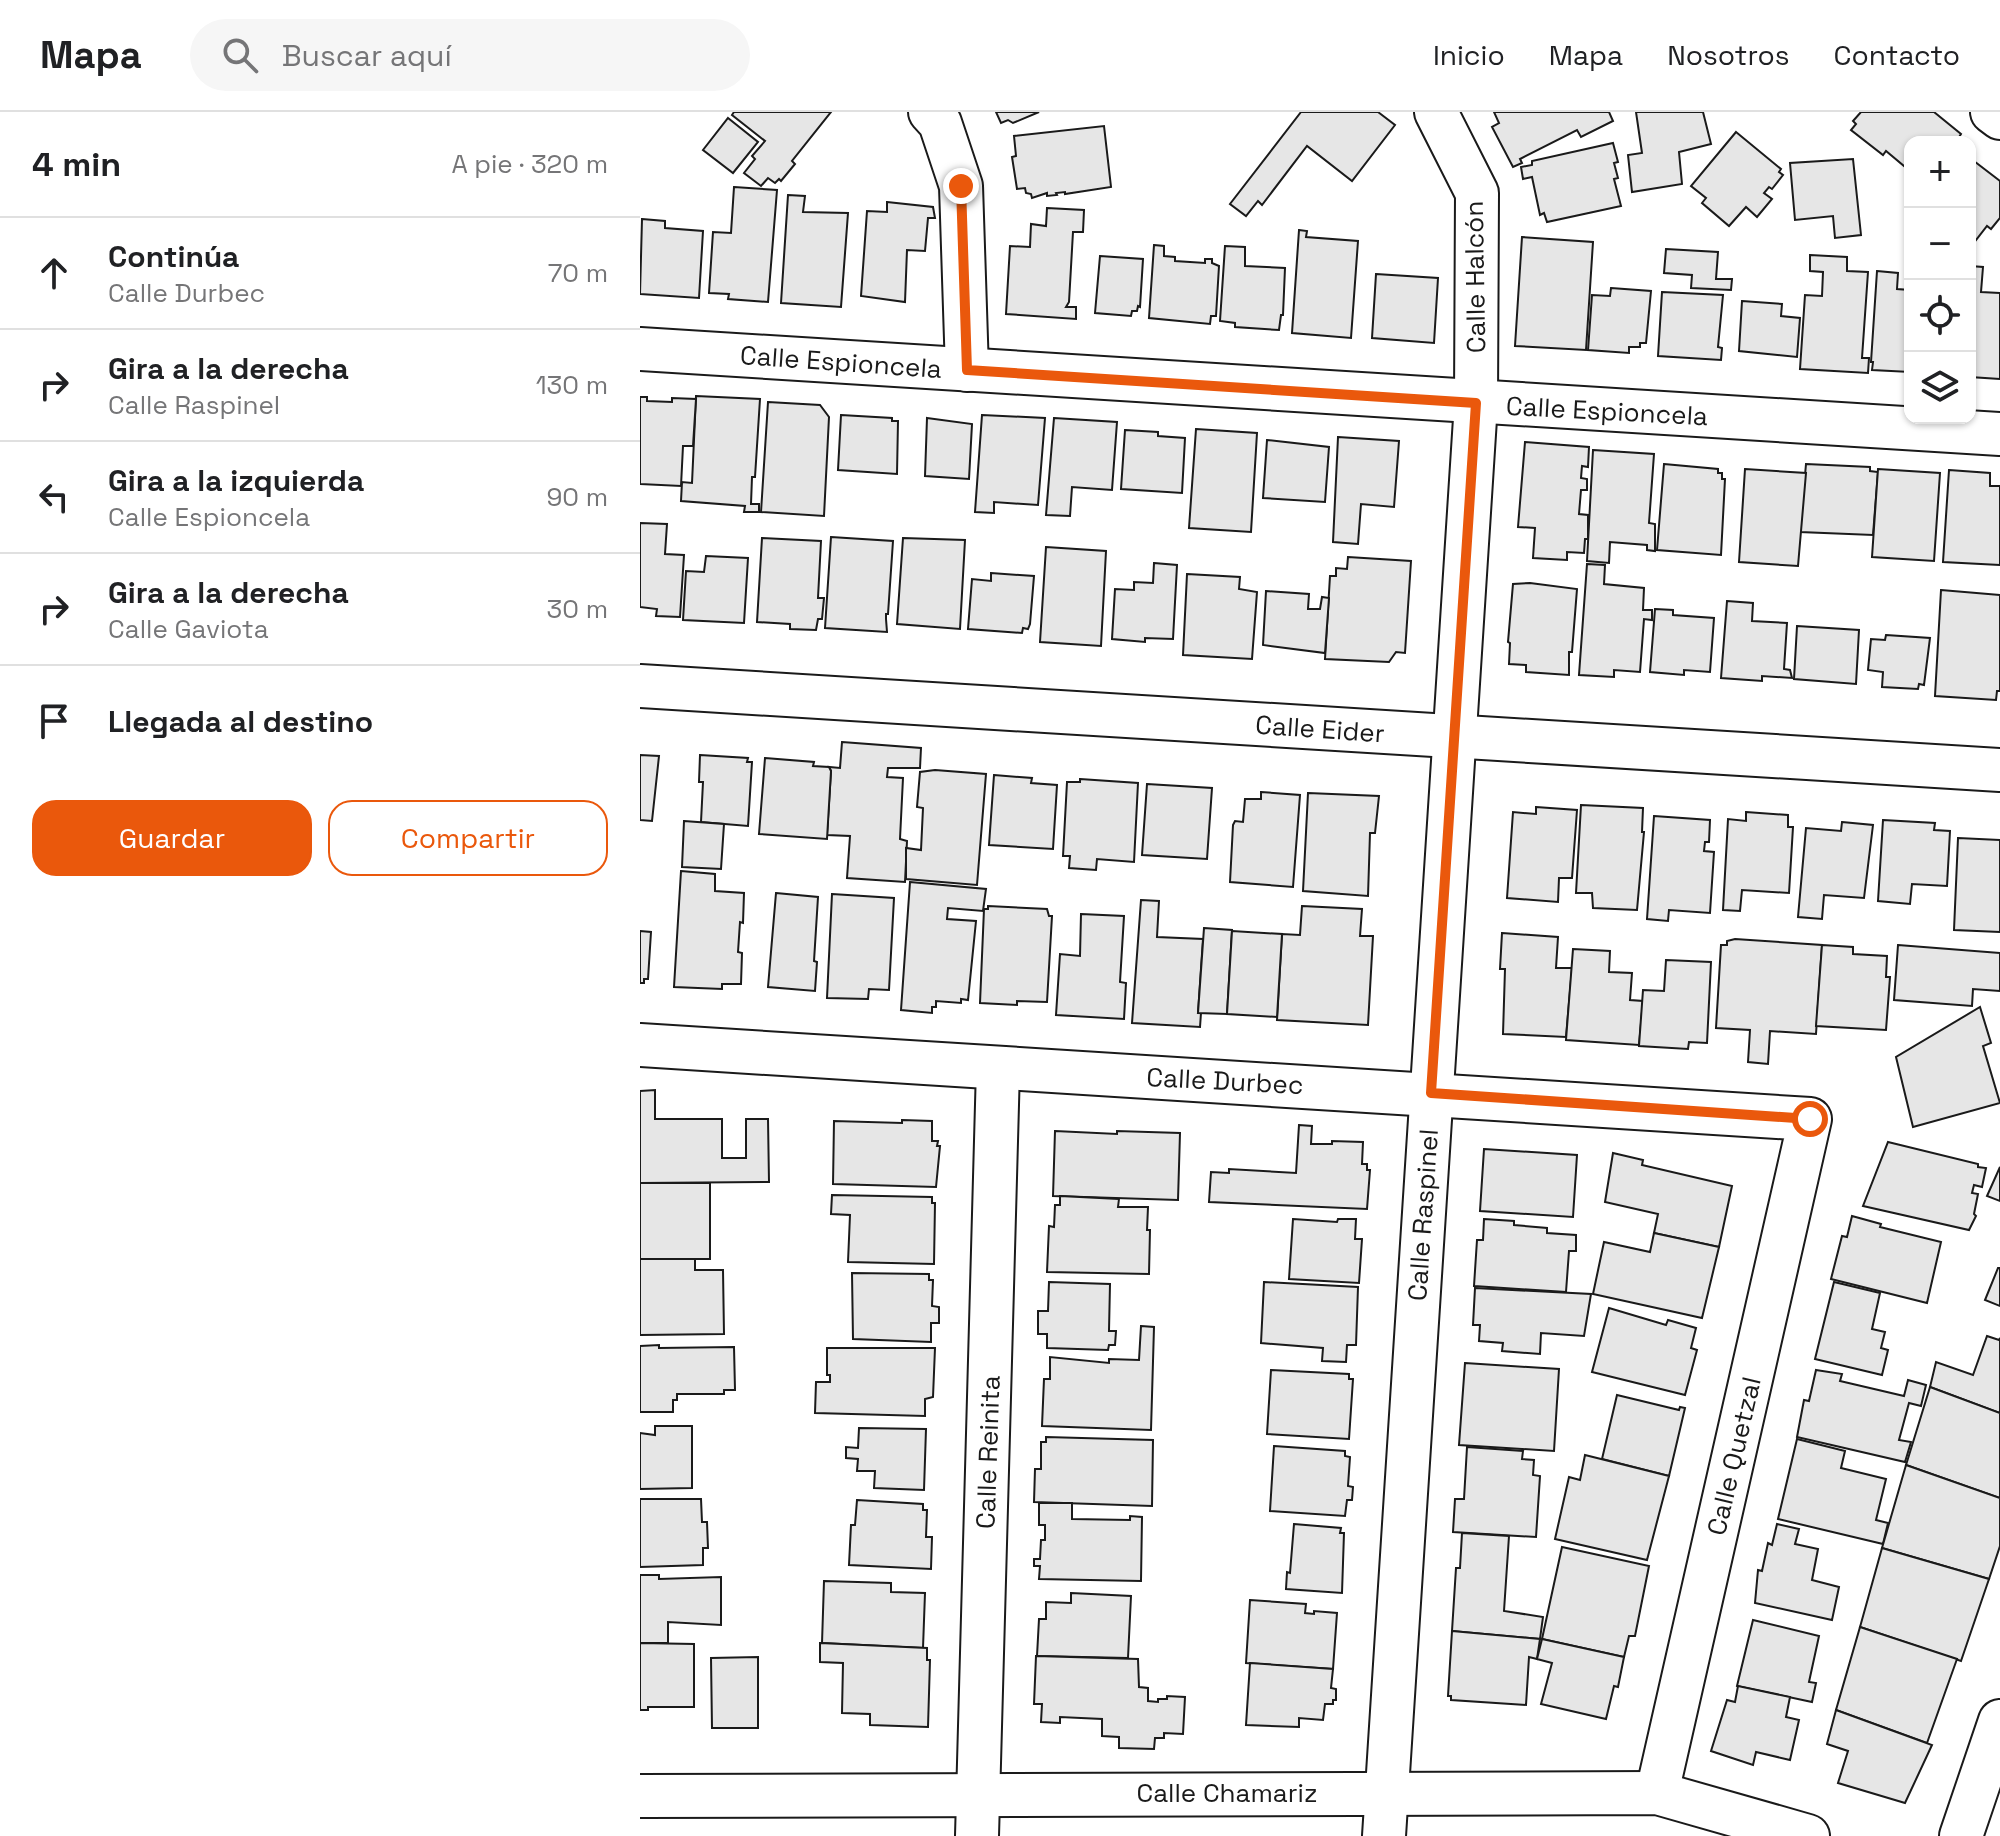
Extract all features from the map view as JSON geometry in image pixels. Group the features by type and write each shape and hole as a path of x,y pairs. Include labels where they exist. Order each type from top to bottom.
{"street":[{"path":"930,112 940,123 961,186 967,370"},
{"name":"Calle Halcón","path":"1436,112 1477,193 1476,403"},
{"path":"1992,112 2000,118"},
{"name":"Calle Espioncela","path":"640,349 2000,434"},
{"name":"Calle Raspinel","path":"1384,1836 1476,403"},
{"name":"Calle Eider","path":"640,686 2000,770"},
{"name":"Calle Durbec","path":"640,1045 1810,1119"},
{"name":"Calle Reinita","path":"977,1836 998,1068"},
{"name":"Calle Quetzal","path":"1657,1793 1810,1119"},
{"path":"1961,1836 2000,1721"},
{"name":"Calle Chamariz","path":"640,1796 1657,1793 1808,1836"}],"building":[{"path":"734,112 831,112 792,161 795,164 781,181 779,179 775,183 768,178 761,186 744,173 755,159 752,156 765,141 732,115"},
{"path":"996,112 1039,112 1013,123 1008,120 1001,123"},
{"path":"1301,112 1378,112 1395,125 1352,181 1307,146 1262,205 1258,201 1246,216 1230,204"},
{"path":"1494,112 1609,112 1613,121 1581,137 1577,130 1520,159 1522,163 1513,167 1492,127 1499,123"},
{"path":"1636,112 1703,112 1711,144 1679,152 1682,184 1632,192 1628,155 1642,153"},
{"path":"1861,112 1934,112 1961,134 1904,136 1904,166 1886,151 1883,155 1851,130 1856,124 1853,121"},
{"path":"728,118 758,142 733,173 703,150"},
{"path":"1104,126 1111,187 1047,196 1047,193 1032,198 1025,188 1017,189 1012,157 1016,156 1014,136"},
{"path":"1736,132 1781,169 1779,172 1783,175 1772,189 1769,187 1764,193 1772,199 1757,217 1746,207 1729,226 1702,203 1706,198 1691,186"},
{"path":"1613,143 1618,162 1614,163 1618,178 1614,179 1621,206 1547,222 1544,213 1540,215 1532,177 1523,179 1521,167 1532,165 1532,161"},
{"path":"1853,159 1861,235 1835,238 1833,216 1795,220 1790,163"},
{"path":"1976,163 2000,181 2000,218 1991,229 1987,226 1976,240"},
{"path":"734,187 777,190 768,302 728,299 729,294 709,293 713,232 731,233"},
{"path":"788,195 805,196 803,212 848,213 841,307 781,303"},
{"path":"887,202 933,207 935,218 928,218 925,251 907,250 905,302 861,296 867,211 887,212"},
{"path":"1047,208 1084,210 1083,232 1073,232 1069,302 1066,307 1076,307 1076,319 1006,314 1010,246 1030,247 1031,224 1046,226"},
{"path":"642,219 665,221 665,228 703,231 699,298 640,294"},
{"path":"1299,230 1307,231 1306,237 1358,241 1351,338 1292,333"},
{"path":"1522,237 1593,242 1586,350 1515,346"},
{"path":"1154,245 1164,246 1164,256 1175,257 1175,261 1205,263 1205,259 1212,259 1212,263 1219,266 1216,316 1211,316 1210,324 1149,318"},
{"path":"1225,246 1245,247 1245,266 1285,268 1283,315 1279,330 1235,327 1235,323 1220,321"},
{"path":"1666,249 1718,252 1716,279 1732,279 1731,290 1691,288 1692,275 1664,273"},
{"path":"1810,255 1847,257 1847,271 1868,272 1862,358 1869,358 1868,373 1800,369 1805,295 1822,296 1823,272 1810,271"},
{"path":"1100,256 1143,259 1140,307 1132,311 1131,316 1095,313"},
{"path":"1976,266 1983,267 1981,292 2000,293 2000,379 1976,377"},
{"path":"1877,271 1898,273 1897,289 1904,290 1904,372 1872,370"},
{"path":"1376,274 1438,278 1434,343 1372,338"},
{"path":"1611,288 1651,291 1646,343 1640,343 1640,347 1629,347 1629,353 1588,350 1592,295 1610,296"},
{"path":"1662,292 1723,295 1718,347 1722,348 1721,360 1658,356"},
{"path":"1742,301 1782,304 1781,316 1800,318 1797,357 1739,351"},
{"path":"696,396 760,399 751,504 759,504 759,512 744,512 745,506 681,501 682,482 692,483"},
{"path":"640,397 647,397 647,401 672,402 672,398 696,399 693,446 683,446 681,486 640,484"},
{"path":"768,402 820,405 829,417 824,516 761,512"},
{"path":"841,415 898,421 897,474 838,470"},
{"path":"982,415 1045,418 1038,505 994,502 994,513 975,512"},
{"path":"927,418 972,424 969,479 925,476"},
{"path":"1054,418 1117,422 1112,490 1072,487 1070,516 1046,515"},
{"path":"1196,429 1257,433 1251,532 1189,528"},
{"path":"1125,430 1185,438 1182,493 1121,489"},
{"path":"1338,437 1399,441 1394,507 1361,504 1358,544 1333,542"},
{"path":"1267,440 1329,447 1325,502 1263,498"},
{"path":"1525,442 1589,447 1588,467 1582,466 1581,478 1587,479 1587,490 1581,490 1579,514 1588,515 1588,539 1585,539 1584,553 1567,552 1567,560 1533,558 1535,528 1518,527"},
{"path":"1593,450 1654,454 1649,523 1655,524 1655,551 1647,550 1647,545 1610,542 1609,563 1587,561"},
{"path":"1664,464 1718,469 1718,473 1722,473 1722,479 1725,479 1721,555 1657,550"},
{"path":"1806,464 1870,467 1870,471 1878,472 1873,535 1800,532"},
{"path":"1745,469 1806,473 1798,566 1739,562"},
{"path":"1878,469 1940,473 1934,561 1872,557"},
{"path":"1949,470 1990,473 1990,486 2000,486 2000,565 1943,562"},
{"path":"640,523 667,524 665,554 684,555 680,617 656,616 657,609 640,607"},
{"path":"831,537 893,541 887,632 825,628"},
{"path":"762,538 821,541 818,598 824,598 822,619 818,619 816,630 790,629 790,624 757,622"},
{"path":"903,538 965,540 960,629 897,624"},
{"path":"1046,547 1106,551 1101,646 1040,642"},
{"path":"706,556 748,558 744,623 683,620 686,571 704,572"},
{"path":"1348,557 1411,561 1405,653 1396,652 1389,662 1325,659 1330,576 1336,576 1336,568 1347,569"},
{"path":"1154,563 1177,565 1173,639 1145,638 1145,642 1112,639 1115,589 1134,590 1134,582 1153,583"},
{"path":"1587,564 1605,565 1604,584 1644,588 1643,610 1652,610 1652,620 1644,619 1640,672 1614,670 1614,677 1579,675"},
{"path":"991,573 1034,576 1030,624 1028,629 1023,628 1022,633 968,629 972,579 991,581"},
{"path":"1187,574 1240,577 1239,589 1257,592 1252,659 1183,655"},
{"path":"1513,584 1577,589 1569,675 1526,672 1526,665 1509,664"},
{"path":"1941,590 2000,595 2000,691 1997,691 1996,700 1935,696"},
{"path":"1266,591 1309,594 1308,609 1320,609 1322,597 1329,598 1325,653 1263,645"},
{"path":"1727,601 1753,603 1752,621 1787,623 1784,669 1790,670 1792,678 1762,676 1762,681 1721,678"},
{"path":"1655,609 1673,610 1673,615 1714,618 1710,672 1684,670 1684,675 1650,672"},
{"path":"1797,626 1859,630 1856,684 1794,679"},
{"path":"1886,635 1930,638 1924,685 1919,684 1918,689 1882,687 1883,672 1868,670 1871,639 1885,640"},
{"path":"842,742 921,748 920,768 888,768 887,777 903,778 900,839 907,841 905,882 847,878 850,836 827,835 829,767 840,768"},
{"path":"640,755 659,756 652,821 640,820"},
{"path":"700,755 748,758 747,762 752,762 748,826 701,822 703,782 699,782"},
{"path":"765,758 814,762 813,766 829,767 827,839 759,834"},
{"path":"935,770 986,774 977,885 906,879 906,848 921,850 923,808 917,807 920,772"},
{"path":"994,775 1032,778 1031,783 1057,785 1053,849 989,845"},
{"path":"1080,779 1138,783 1134,862 1097,859 1096,870 1069,868 1070,856 1063,856 1067,782 1080,782"},
{"path":"1147,784 1212,788 1207,859 1142,855"},
{"path":"1261,792 1300,795 1293,887 1230,882 1233,825 1235,821 1243,822 1245,799 1261,799"},
{"path":"1308,793 1379,796 1375,833 1370,833 1368,896 1303,891"},
{"path":"1581,805 1643,808 1644,832 1637,910 1593,908 1592,893 1576,893"},
{"path":"1536,807 1577,810 1572,878 1559,878 1558,902 1507,898 1513,812 1536,814"},
{"path":"1746,812 1788,815 1788,827 1793,827 1789,893 1742,890 1740,911 1723,910 1728,819 1746,821"},
{"path":"1654,816 1710,820 1709,842 1705,842 1704,851 1714,852 1710,913 1669,910 1668,921 1647,919"},
{"path":"1883,820 1935,823 1934,830 1950,831 1947,886 1912,884 1910,904 1878,901"},
{"path":"684,821 724,824 721,869 682,867"},
{"path":"1842,822 1873,825 1864,898 1824,895 1822,919 1798,917 1806,828 1841,831"},
{"path":"1958,838 2000,840 2000,932 1954,930"},
{"path":"681,871 715,874 715,891 744,893 738,952 742,953 741,984 722,984 722,989 674,987"},
{"path":"910,882 986,889 983,911 948,908 947,919 976,921 968,1000 961,999 961,1003 936,1001 932,1013 901,1010"},
{"path":"776,893 818,897 815,991 768,987"},
{"path":"832,894 894,898 889,990 869,989 868,999 827,998"},
{"path":"1141,900 1159,901 1157,937 1203,939 1198,1013 1201,1013 1200,1027 1132,1023"},
{"path":"988,906 1047,909 1049,916 1052,916 1047,1002 1017,1001 1017,1005 980,1003 984,909"},
{"path":"1302,906 1362,909 1360,936 1373,936 1368,1025 1277,1020 1282,934 1300,935"},
{"path":"1081,914 1124,916 1120,982 1126,983 1124,1019 1056,1015 1060,954 1080,956"},
{"path":"1204,928 1232,930 1227,1014 1198,1013"},
{"path":"640,931 651,932 648,979 644,979 644,983 640,983"},
{"path":"1232,931 1282,934 1277,1017 1227,1014"},
{"path":"1502,933 1558,937 1556,968 1572,968 1566,1037 1503,1034 1505,969 1500,969"},
{"path":"1735,939 1822,945 1816,1034 1770,1031 1768,1064 1748,1062 1750,1030 1716,1028 1721,945"},
{"path":"1822,945 1853,947 1853,954 1887,956 1886,977 1890,977 1886,1030 1816,1026"},
{"path":"1898,945 2000,953 2000,991 1973,989 1972,1006 1894,1000"},
{"path":"1573,949 1610,951 1609,972 1632,973 1630,1000 1643,1001 1639,1045 1566,1040"},
{"path":"1666,960 1711,962 1707,1043 1689,1042 1688,1049 1639,1046 1643,990 1664,991"},
{"path":"1980,1007 1991,1043 1983,1046 2000,1103 1913,1127 1896,1057"},
{"path":"655,1090 655,1119 722,1119 722,1158 746,1158 746,1119 768,1119 769,1182 640,1183 640,1091"},
{"path":"902,1120 932,1121 932,1141 938,1141 937,1146 940,1146 936,1187 833,1184 834,1121 902,1123"},
{"path":"1299,1125 1312,1126 1311,1144 1363,1142 1362,1164 1367,1164 1367,1170 1370,1170 1367,1209 1209,1202 1211,1172 1229,1173 1229,1169 1296,1173"},
{"path":"1055,1131 1180,1133 1178,1200 1053,1196"},
{"path":"1888,1142 1986,1168 1982,1187 1974,1185 1972,1193 1978,1194 1976,1216 1969,1230 1863,1206"},
{"path":"1484,1149 1577,1155 1573,1217 1480,1211"},
{"path":"1613,1153 1643,1160 1642,1165 1732,1186 1719,1247 1654,1233 1658,1214 1605,1202"},
{"path":"2000,1167 2000,1201 1987,1196"},
{"path":"640,1183 710,1183 710,1259 640,1259"},
{"path":"832,1195 932,1197 932,1203 935,1203 934,1264 848,1262 850,1215 831,1214"},
{"path":"1060,1196 1119,1199 1118,1207 1148,1207 1149,1274 1047,1272 1049,1226 1054,1227 1055,1205 1060,1205"},
{"path":"1852,1216 1881,1224 1880,1227 1941,1242 1927,1303 1831,1279 1842,1236 1847,1237"},
{"path":"1293,1219 1337,1222 1338,1219 1356,1219 1355,1239 1362,1239 1359,1283 1289,1279"},
{"path":"1484,1219 1514,1221 1514,1225 1547,1228 1547,1233 1576,1235 1576,1251 1569,1251 1566,1292 1474,1286 1477,1240 1483,1240"},
{"path":"1654,1233 1719,1247 1702,1318 1593,1294 1604,1242 1650,1252"},
{"path":"640,1259 695,1259 695,1270 723,1270 724,1334 640,1335"},
{"path":"2000,1268 2000,1306 1985,1300"},
{"path":"852,1273 929,1274 929,1280 933,1280 932,1306 939,1307 939,1323 931,1323 931,1342 853,1339"},
{"path":"1049,1282 1110,1284 1109,1331 1116,1331 1115,1345 1109,1345 1108,1350 1047,1348 1047,1334 1038,1334 1038,1311 1048,1311"},
{"path":"1264,1282 1358,1287 1356,1345 1347,1345 1346,1362 1322,1361 1323,1348 1261,1343"},
{"path":"1834,1282 1880,1293 1872,1329 1885,1332 1881,1348 1888,1350 1882,1375 1815,1359"},
{"path":"1475,1288 1591,1294 1584,1336 1541,1333 1540,1354 1502,1351 1503,1343 1479,1341 1480,1325 1473,1325"},
{"path":"1609,1308 1666,1325 1668,1320 1696,1328 1691,1348 1697,1350 1685,1395 1592,1372"},
{"path":"1141,1326 1154,1327 1151,1430 1042,1426 1044,1379 1050,1379 1050,1357 1109,1363 1109,1359 1139,1360"},
{"path":"1987,1336 2000,1338 2000,1413 1930,1387 1936,1362 1973,1375"},
{"path":"659,1345 659,1348 734,1347 735,1390 724,1390 724,1394 677,1394 677,1400 673,1400 673,1412 640,1412 640,1346"},
{"path":"827,1348 935,1348 933,1397 925,1399 925,1416 815,1413 816,1382 830,1382"},
{"path":"1465,1363 1559,1369 1554,1451 1459,1445"},
{"path":"1271,1370 1349,1374 1349,1379 1353,1379 1349,1439 1267,1434"},
{"path":"1816,1370 1842,1374 1840,1381 1904,1396 1908,1380 1926,1385 1921,1406 1909,1403 1899,1440 1911,1442 1905,1462 1797,1437 1804,1400 1809,1401"},
{"path":"1930,1387 2000,1413 2000,1498 1906,1465"},
{"path":"1617,1395 1679,1410 1680,1407 1685,1408 1669,1476 1602,1459"},
{"path":"655,1426 692,1426 692,1488 640,1489 640,1433 655,1435"},
{"path":"859,1428 926,1429 924,1490 874,1488 875,1471 857,1471 858,1459 846,1458 846,1447 858,1448"},
{"path":"1046,1437 1153,1440 1152,1506 1034,1502 1035,1469 1041,1469 1041,1442 1046,1442"},
{"path":"1797,1439 1845,1451 1841,1468 1886,1479 1876,1520 1888,1523 1883,1544 1778,1519"},
{"path":"1274,1446 1345,1451 1345,1456 1350,1457 1348,1486 1353,1487 1352,1500 1347,1500 1345,1516 1270,1511"},
{"path":"1467,1447 1523,1451 1522,1459 1534,1460 1533,1475 1540,1476 1536,1537 1453,1532 1455,1499 1464,1499"},
{"path":"1585,1455 1669,1476 1647,1560 1555,1539 1569,1477 1580,1480"},
{"path":"1906,1465 2000,1498 2000,1546 1989,1579 1882,1548"},
{"path":"640,1499 701,1499 702,1522 707,1522 708,1548 703,1548 703,1565 640,1567"},
{"path":"857,1500 923,1504 923,1510 927,1510 926,1537 932,1537 931,1569 849,1565 851,1525 855,1525"},
{"path":"1039,1503 1072,1503 1072,1519 1130,1520 1130,1516 1142,1517 1141,1581 1039,1579 1040,1566 1034,1566 1034,1559 1040,1559 1045,1525 1039,1525"},
{"path":"1294,1524 1341,1528 1340,1533 1344,1533 1342,1593 1286,1589"},
{"path":"1777,1524 1799,1529 1795,1544 1818,1549 1812,1580 1839,1587 1832,1620 1755,1603 1758,1570 1762,1571 1768,1543 1772,1545"},
{"path":"1462,1533 1509,1536 1504,1611 1543,1617 1540,1639 1452,1631 1456,1568 1460,1568"},
{"path":"1562,1547 1649,1566 1635,1636 1629,1636 1624,1657 1542,1639"},
{"path":"1882,1548 1989,1579 1961,1661 1860,1627"},
{"path":"640,1575 659,1575 659,1579 721,1577 721,1625 668,1622 668,1643 640,1643"},
{"path":"824,1581 891,1583 891,1592 925,1593 923,1648 822,1643"},
{"path":"1071,1593 1131,1596 1128,1658 1037,1656 1039,1619 1046,1619 1046,1602 1071,1603"},
{"path":"1250,1600 1306,1604 1305,1613 1337,1613 1333,1669 1246,1663"},
{"path":"1753,1620 1819,1636 1809,1682 1816,1683 1812,1702 1737,1686"},
{"path":"1860,1627 1957,1659 1927,1743 1836,1710"},
{"path":"1452,1631 1540,1639 1537,1659 1529,1657 1526,1705 1451,1700 1448,1696"},
{"path":"1542,1639 1624,1657 1618,1687 1614,1686 1606,1719 1541,1704 1552,1663 1537,1659"},
{"path":"640,1643 694,1644 694,1707 648,1707 648,1710 640,1710"},
{"path":"820,1643 927,1648 927,1660 930,1660 928,1727 870,1725 870,1714 842,1713 843,1663 820,1662"},
{"path":"1036,1656 1138,1659 1139,1687 1148,1688 1148,1701 1158,1702 1158,1699 1167,1699 1167,1696 1185,1697 1183,1734 1164,1733 1164,1738 1155,1738 1154,1749 1119,1748 1119,1737 1102,1736 1102,1719 1060,1717 1060,1723 1041,1722 1042,1704 1034,1704"},
{"path":"758,1657 758,1728 712,1728 711,1658"},
{"path":"1250,1663 1333,1669 1331,1688 1336,1689 1336,1700 1333,1704 1325,1704 1323,1720 1299,1718 1299,1727 1246,1725"},
{"path":"1738,1686 1790,1697 1786,1717 1799,1720 1790,1760 1756,1752 1753,1765 1711,1751 1727,1700 1735,1702"},
{"path":"1836,1710 1932,1745 1905,1803 1838,1783 1848,1751 1827,1744"}],"route":[{"path":"961,186 967,370 1476,403 1431,1093 1810,1119"}]}
